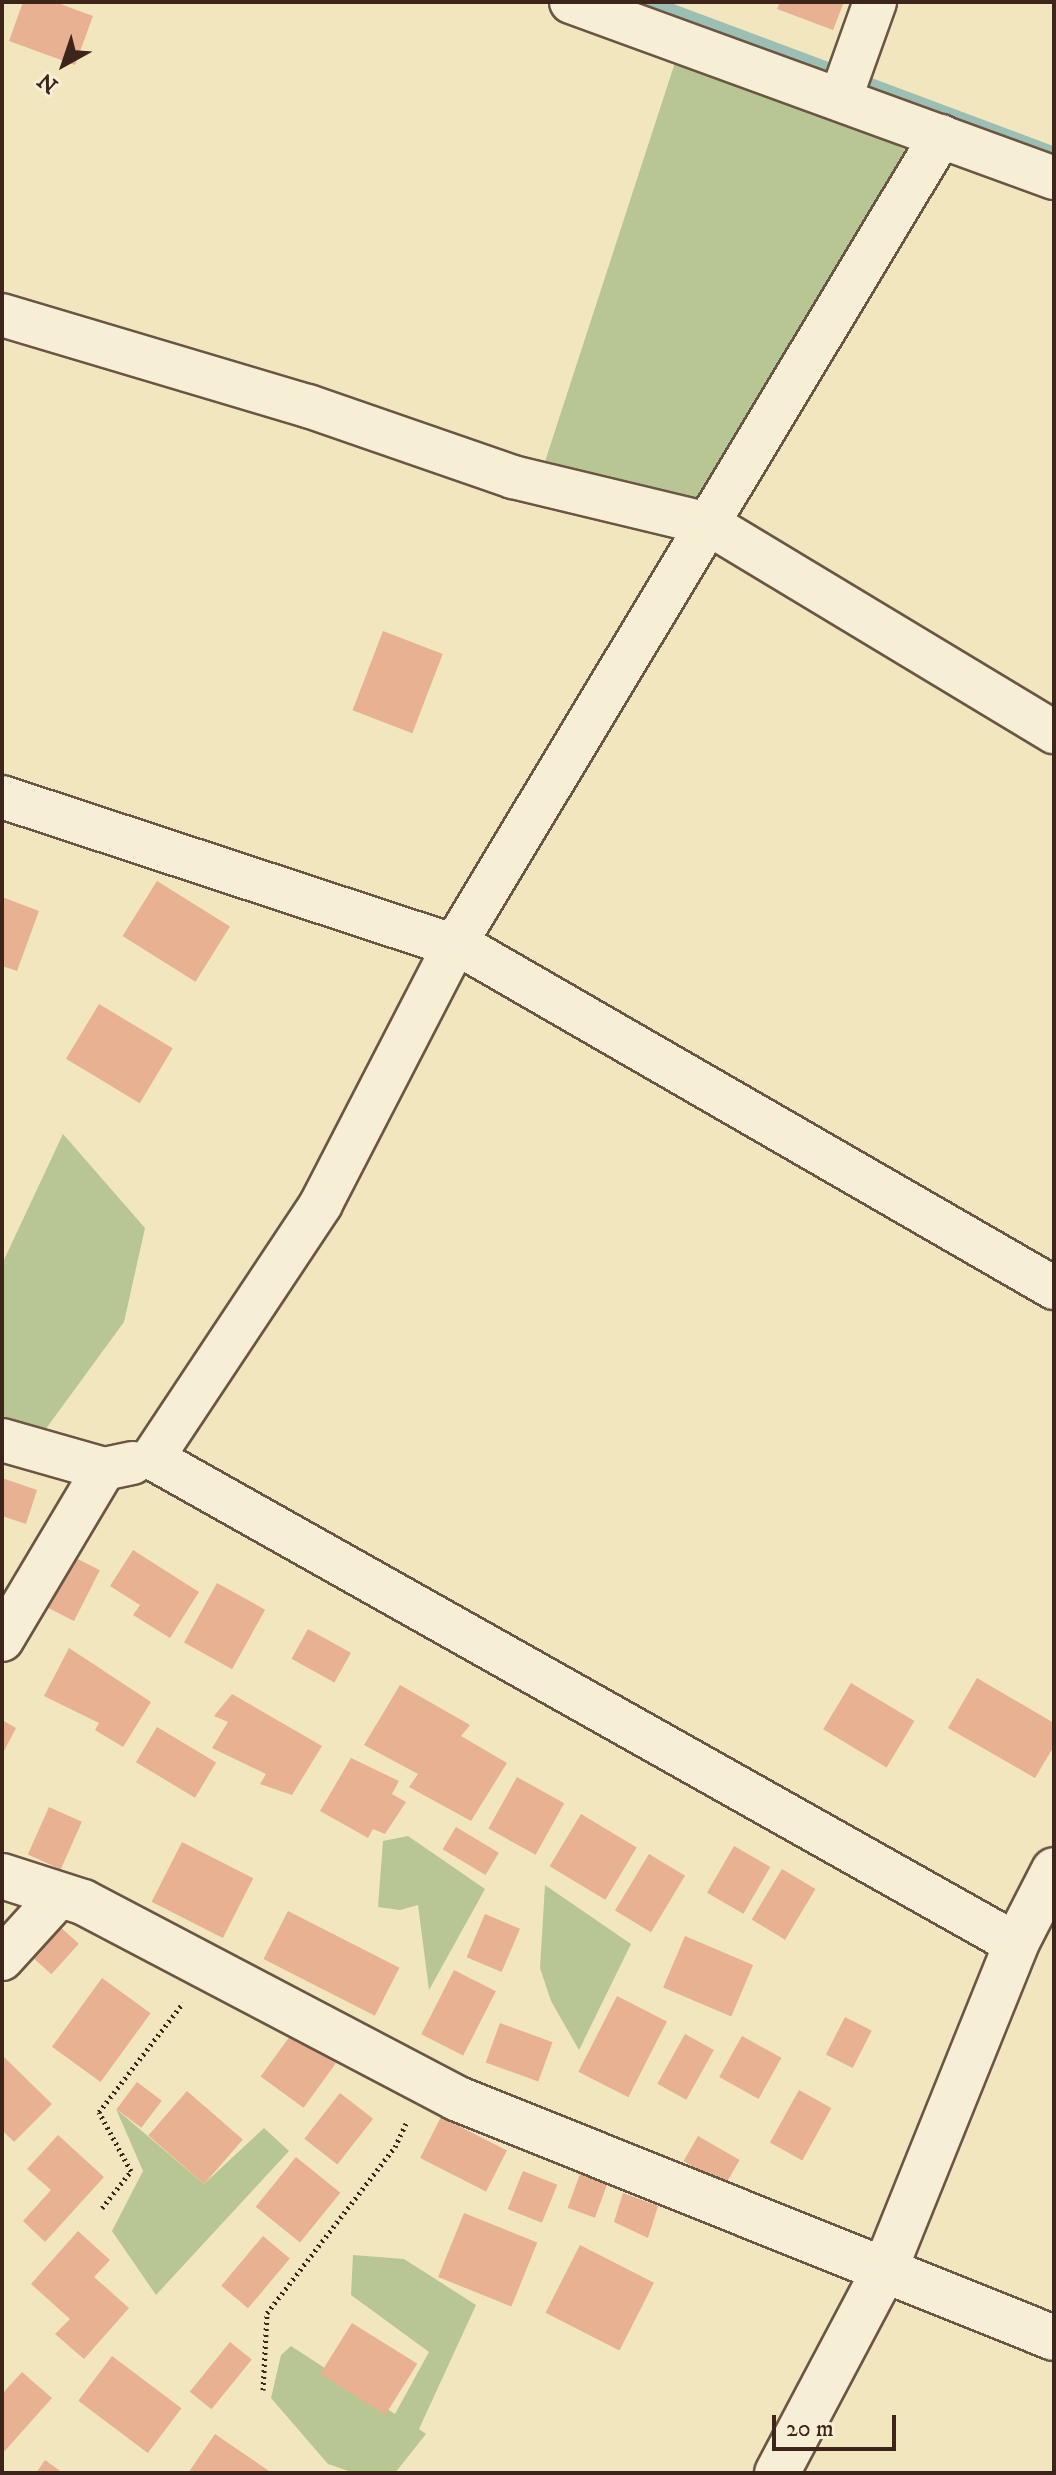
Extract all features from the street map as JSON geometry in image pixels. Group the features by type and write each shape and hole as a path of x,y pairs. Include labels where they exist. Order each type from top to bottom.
{"street":[{"path":"571,2 841,97 1054,178"},
{"path":"841,97 875,2"},
{"path":"152,1458 321,1204 454,946 941,136"},
{"path":"2,315 308,406 513,477 709,524 1054,732"},
{"path":"2,797 454,946 689,1075 1054,1288"},
{"path":"2,1440 104,1469 152,1458 1016,1944"},
{"path":"2,1640 104,1469"},
{"path":"777,2473 885,2269 1016,1944 1054,1870"},
{"path":"2,1876 60,1895 212,1967 426,2082 1054,2338"},
{"path":"2,1959 60,1895"}],"path":[{"path":"102,2208 131,2171 99,2112 212,1967"},
{"path":"263,2390 267,2313 395,2147 426,2082"}],"green space":[{"path":"682,41 926,160 709,524 538,483"},
{"path":"63,1134 145,1228 124,1322 45,1430 2,1426 2,1264"},
{"path":"408,1836 485,1889 429,1990 418,1905 400,1910 378,1907 383,1841"},
{"path":"545,1885 631,1944 579,2050 551,2001 540,1968"},
{"path":"116,2109 204,2184 264,2128 289,2151 156,2295 112,2231 143,2171"},
{"path":"353,2255 404,2259 476,2305 419,2429 426,2434 395,2473 354,2473 328,2464 271,2398 281,2355 291,2346 395,2414 429,2352 351,2295"}],"building":[{"path":"23,2 55,2 93,16 75,65 9,41"},
{"path":"780,2 844,2 833,30 777,9"},
{"path":"383,631 443,654 412,733 353,710"},
{"path":"157,881 230,927 195,982 123,936"},
{"path":"2,897 39,911 17,971 2,966"},
{"path":"99,1004 173,1048 140,1103 66,1059"},
{"path":"2,1478 37,1490 26,1524 2,1516"},
{"path":"133,1550 199,1592 170,1638 133,1615 140,1605 110,1586"},
{"path":"66,1553 100,1570 74,1621 40,1604"},
{"path":"217,1583 265,1610 232,1669 184,1642"},
{"path":"308,1629 351,1653 334,1682 292,1659"},
{"path":"69,1648 151,1702 123,1747 95,1730 99,1723 44,1696"},
{"path":"977,1678 1054,1723 1054,1746 1035,1778 948,1728"},
{"path":"851,1683 914,1721 887,1767 823,1729"},
{"path":"400,1685 470,1725 461,1736 507,1763 471,1821 409,1787 418,1774 364,1745"},
{"path":"232,1694 322,1746 292,1795 260,1784 266,1774 212,1748 228,1722 214,1716"},
{"path":"2,1720 16,1728 2,1755"},
{"path":"157,1727 216,1763 195,1798 136,1762"},
{"path":"351,1758 399,1781 392,1794 406,1802 385,1834 373,1829 368,1838 320,1811"},
{"path":"517,1777 564,1803 536,1855 488,1829"},
{"path":"49,1807 82,1822 61,1869 28,1855"},
{"path":"581,1814 637,1847 605,1900 550,1866"},
{"path":"456,1827 499,1853 485,1875 443,1849"},
{"path":"182,1842 253,1878 223,1938 152,1902"},
{"path":"734,1846 770,1867 743,1914 707,1893"},
{"path":"649,1854 685,1876 651,1932 615,1911"},
{"path":"782,1869 815,1889 785,1940 752,1920"},
{"path":"288,1911 399,1968 375,2016 263,1959"},
{"path":"485,1914 520,1929 502,1972 467,1957"},
{"path":"58,1925 79,1944 51,1974 31,1955"},
{"path":"685,1936 753,1965 731,2016 663,1988"},
{"path":"454,1970 496,1991 463,2055 421,2034"},
{"path":"102,1978 151,2013 101,2082 52,2047"},
{"path":"617,1996 667,2021 628,2097 578,2072"},
{"path":"845,2017 872,2031 853,2068 826,2054"},
{"path":"500,2023 553,2042 538,2082 486,2062"},
{"path":"293,2032 336,2063 304,2108 261,2076"},
{"path":"685,2034 714,2050 686,2100 657,2084"},
{"path":"742,2036 781,2058 759,2099 719,2077"},
{"path":"2,2055 52,2104 14,2142 2,2130"},
{"path":"137,2082 162,2101 141,2128 117,2109"},
{"path":"799,2090 831,2108 802,2160 770,2142"},
{"path":"187,2091 243,2140 204,2184 148,2136"},
{"path":"340,2093 373,2119 337,2165 304,2139"},
{"path":"441,2117 507,2151 486,2192 420,2158"},
{"path":"58,2135 104,2177 45,2242 23,2221 51,2190 27,2169"},
{"path":"698,2136 740,2160 725,2185 684,2161"},
{"path":"296,2157 340,2193 300,2243 256,2207"},
{"path":"523,2171 557,2185 542,2223 508,2209"},
{"path":"580,2174 607,2184 595,2218 568,2208"},
{"path":"623,2193 658,2206 648,2238 614,2222"},
{"path":"464,2213 537,2243 511,2307 438,2277"},
{"path":"78,2231 110,2260 94,2277 129,2308 84,2359 55,2334 70,2319 31,2284"},
{"path":"263,2236 290,2258 248,2308 221,2286"},
{"path":"580,2245 654,2283 619,2350 545,2313"},
{"path":"352,2323 417,2364 386,2415 320,2374"},
{"path":"230,2342 252,2360 211,2409 190,2392"},
{"path":"112,2356 181,2408 148,2453 78,2401"},
{"path":"22,2372 52,2398 2,2454 2,2394"},
{"path":"215,2434 272,2473 188,2473"},
{"path":"45,2460 63,2473 36,2473"}],"waterway":[{"path":"651,2 1054,153"}]}
